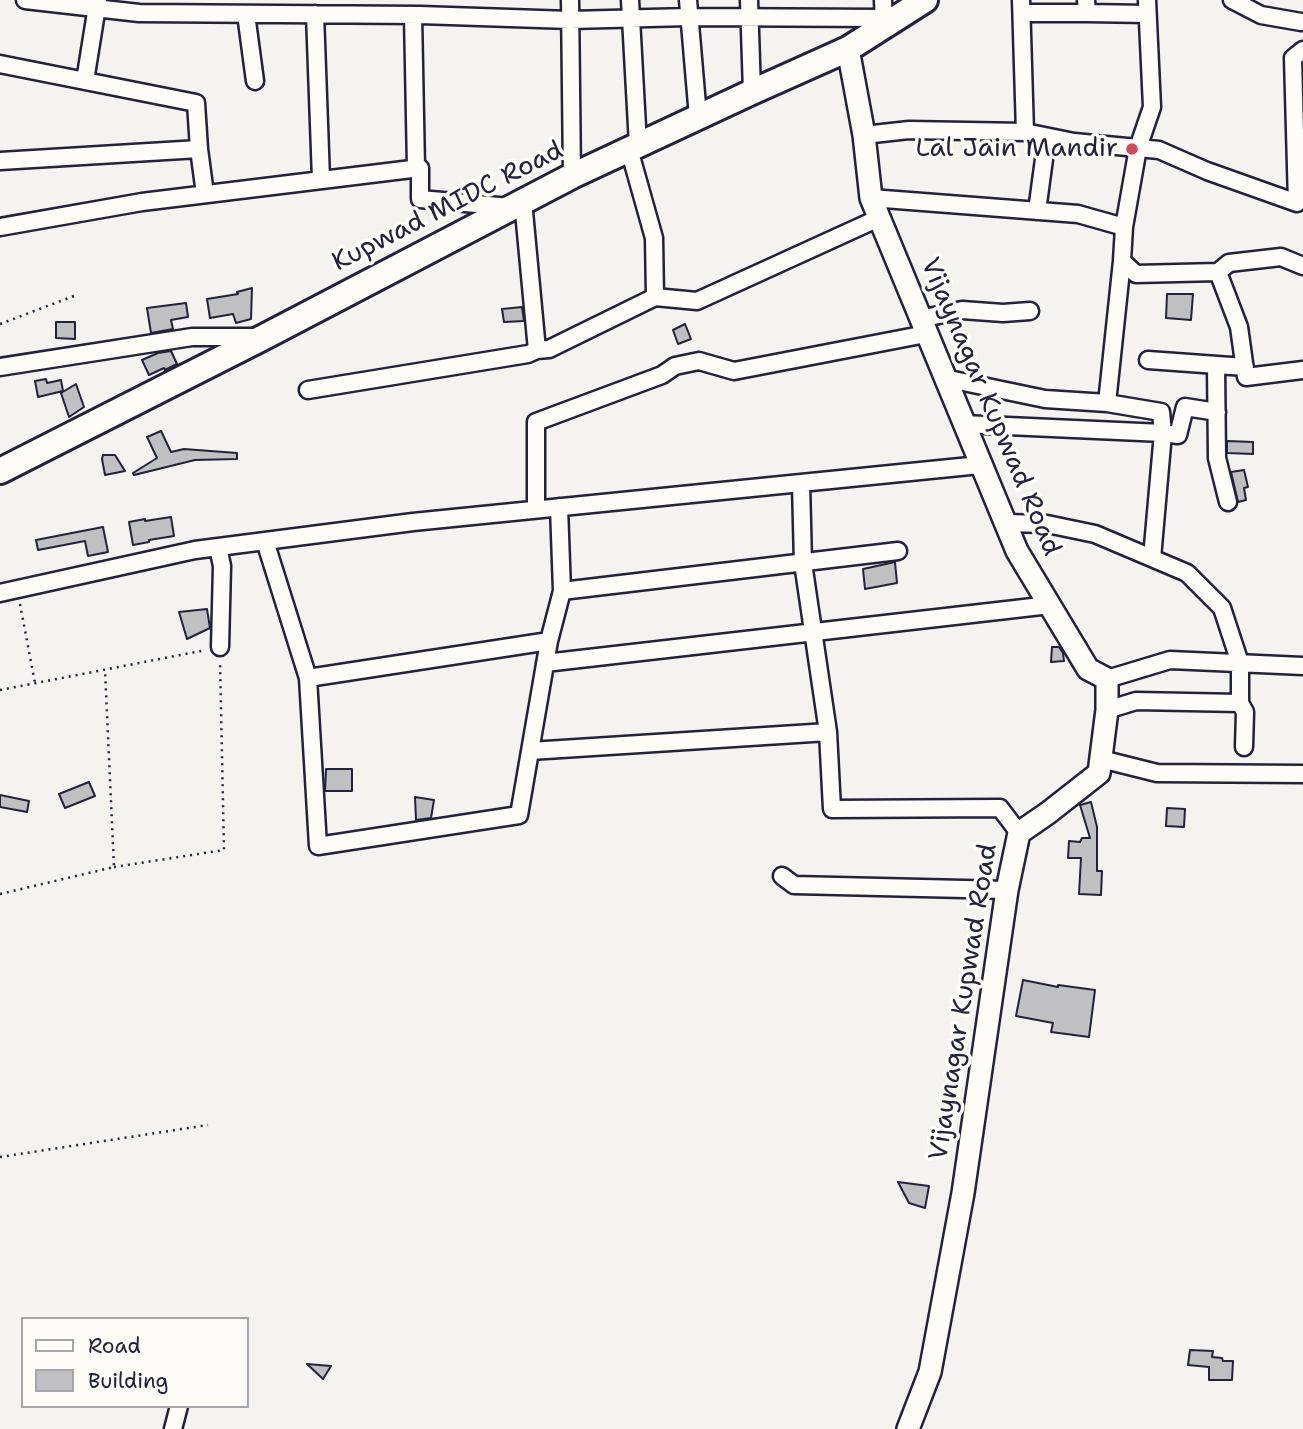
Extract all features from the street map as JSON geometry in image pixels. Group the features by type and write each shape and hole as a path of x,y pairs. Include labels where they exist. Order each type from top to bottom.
{"main road":[{"name":"Kupwad MIDC Road","path":"0,471 572,176 848,49 884,22 925,0"}],"street":[{"path":"25,0 97,4 139,13 199,7 246,14 271,7 315,14 570,20 631,19 689,8 748,17 812,17 884,22 883,0"},
{"path":"570,0 572,176"},
{"path":"630,0 634,147 654,239 656,297"},
{"path":"749,0 752,92"},
{"path":"812,0 812,17"},
{"path":"1232,0 1261,15 1302,23"},
{"path":"85,81 97,4"},
{"path":"1025,132 1021,6 1147,7 1152,107 1138,148 1124,227 1107,403"},
{"path":"689,8 698,117"},
{"path":"246,14 255,81"},
{"path":"315,14 321,179"},
{"path":"413,15 416,168"},
{"name":"Vijaynagar Kupwad Road","path":"848,49 864,135 871,198 923,327 1017,551 1088,669 1107,679 1107,710 1099,773 1019,832 1007,890 963,1193 930,1372 908,1429"},
{"path":"864,135 909,130 1025,132 1074,142 1159,150 1207,171 1300,205 1293,58 1303,50"},
{"path":"0,64 196,103 205,194"},
{"path":"1037,211 1047,137"},
{"path":"0,161 199,149"},
{"path":"0,227 142,202 420,168 420,199 518,204 537,350"},
{"path":"871,198 1078,214 1124,227"},
{"path":"308,390 528,355 537,350 549,349 656,297 697,301 879,218"},
{"path":"1122,261 1136,274 1218,272 1228,263 1282,257 1303,266"},
{"path":"1218,272 1239,327 1246,377 1303,370"},
{"path":"536,509 536,422 662,376 675,366 699,361 734,371 923,327 962,310 1003,313 1030,311"},
{"path":"0,367 192,337 264,337"},
{"path":"1148,360 1245,367"},
{"path":"1216,365 1217,458 1228,502"},
{"path":"944,378 1045,399 1107,403 1161,412 1163,433 1152,558"},
{"path":"963,424 1178,435 1185,407 1217,412"},
{"path":"0,593 195,550 412,522 980,465"},
{"path":"801,483 803,563 828,732 832,809 1000,808 1019,832"},
{"path":"265,541 308,678 318,846 519,816 549,641 562,591 559,507"},
{"path":"1005,523 1047,524 1096,534 1188,573 1222,608 1240,663 1240,703 1245,712 1244,747"},
{"path":"218,547 222,566 220,647"},
{"path":"562,591 898,551"},
{"path":"545,663 1050,605"},
{"path":"308,678 549,641"},
{"path":"1107,679 1170,660 1303,666"},
{"path":"1107,710 1136,701 1240,703"},
{"path":"530,751 828,732"},
{"path":"1101,759 1157,774 1303,774"},
{"path":"782,876 794,885 1007,890"},
{"path":"173,1429 178,1408"}],"path":[{"path":"0,324 74,296"},
{"path":"17,590 35,684"},
{"path":"0,690 220,647 224,850 114,867 0,894"},
{"path":"106,670 114,867"},
{"path":"0,1157 208,1125"}],"building":[{"path":"252,288 251,319 236,323 233,314 210,318 207,299 238,294 237,292"},
{"path":"1167,294 1193,294 1191,320 1166,318"},
{"path":"186,303 188,317 171,320 173,329 151,333 147,308"},
{"path":"522,307 524,321 504,322 502,309"},
{"path":"56,322 75,322 75,339 56,338"},
{"path":"685,324 691,339 678,344 673,330"},
{"path":"171,351 177,364 149,375 142,360"},
{"path":"46,379 47,383 61,380 63,391 38,397 35,381"},
{"path":"76,384 84,407 69,417 61,393"},
{"path":"161,431 171,452 184,449 237,453 237,459 195,460 134,475 133,473 157,458 147,437"},
{"path":"1227,441 1253,442 1253,454 1227,453"},
{"path":"103,455 115,455 125,471 105,475"},
{"path":"1244,470 1248,487 1244,488 1246,500 1238,502 1231,472"},
{"path":"171,517 174,536 133,545 129,522"},
{"path":"103,527 108,552 88,556 85,541 38,550 36,540"},
{"path":"895,562 897,583 865,589 863,569"},
{"path":"207,609 210,628 187,639 179,612"},
{"path":"1052,647 1059,647 1064,661 1051,662"},
{"path":"326,769 352,769 352,791 325,791"},
{"path":"89,782 95,796 65,808 59,794"},
{"path":"0,795 29,801 27,812 0,807"},
{"path":"415,797 434,800 431,818 416,820"},
{"path":"1091,802 1097,827 1097,871 1102,871 1101,895 1079,894 1081,858 1068,858 1069,841 1080,842 1082,838 1090,838 1080,805"},
{"path":"1167,808 1185,809 1184,827 1166,826"},
{"path":"1023,980 1058,987 1095,990 1089,1037 1051,1032 1053,1023 1016,1016"},
{"path":"898,1182 929,1186 925,1208 909,1203"},
{"path":"1190,1350 1213,1351 1212,1357 1233,1361 1232,1380 1209,1380 1209,1367 1188,1365"},
{"path":"307,1364 331,1366 323,1379"}],"place":[{"name":"Lal Jain Mandir","path":"1132,149"}]}
